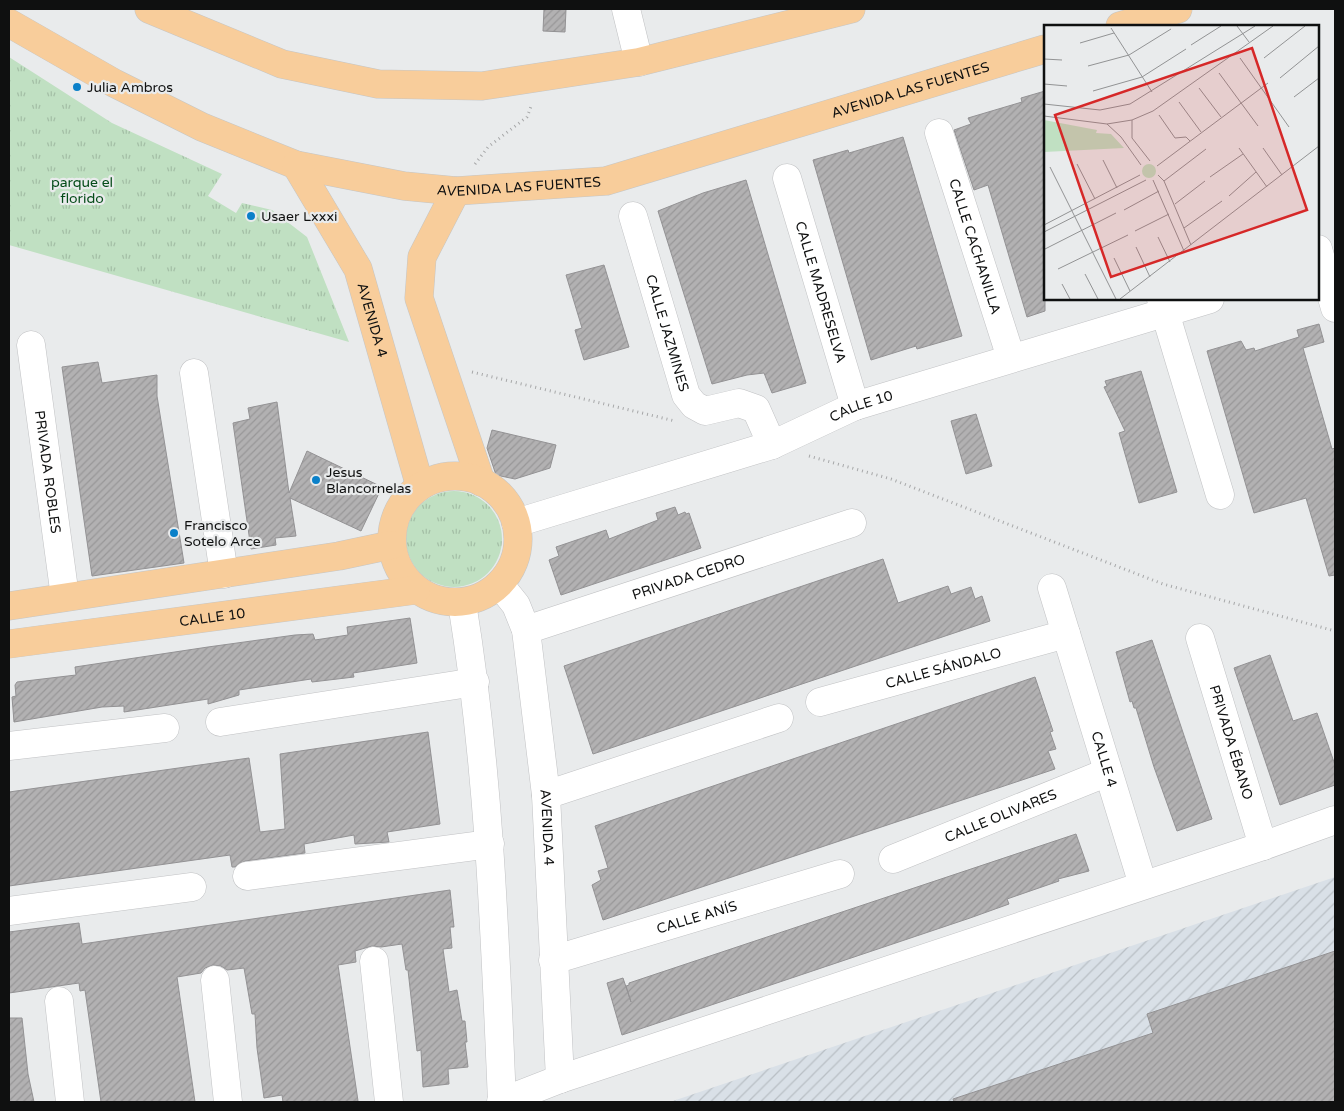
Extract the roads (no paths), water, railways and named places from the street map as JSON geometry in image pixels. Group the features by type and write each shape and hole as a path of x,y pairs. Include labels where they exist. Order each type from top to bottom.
{"main road":[{"path":"149,9 282,64 378,84 482,86 639,62 851,9"},
{"path":"1123,25 1178,9"},
{"name":"AVENIDA LAS FUENTES","path":"9,23 114,83 202,127 296,165 404,186 456,191 606,181 1044,49"},
{"name":"AVENIDA 4","path":"296,165 358,269 420,486"},
{"path":"456,191 422,257 419,298 481,482"},
{"path":"450,476 465,477 481,482 496,492 509,506 516,523 518,545 512,566 500,585 483,597 462,603 438,601 416,590 399,570 391,545 392,527 397,511 407,497 420,486 434,479 450,476"},
{"path":"9,606 338,556 391,545"},
{"name":"CALLE 10","path":"9,644 416,590"}],"street":[{"path":"626,9 639,62"},
{"name":"CALLE CACHANILLA","path":"939,133 1011,358"},
{"name":"CALLE MADRESELVA","path":"787,178 855,406"},
{"name":"CALLE JAZMINES","path":"633,216 686,395 694,405 705,411 739,403 756,409 772,445"},
{"path":"1323,261 1335,308"},
{"name":"CALLE 10","path":"516,523 772,445 855,406 1011,358 1163,305 1202,300"},
{"path":"1163,305 1220,495"},
{"name":"PRIVADA ROBLES","path":"31,345 65,597"},
{"path":"194,373 224,574"},
{"name":"PRIVADA CEDRO","path":"526,630 852,523"},
{"name":"AVENIDA 4","path":"500,585 516,606 526,630 546,795 560,1079"},
{"name":"CALLE 4","path":"1052,588 1143,885"},
{"path":"462,603 475,682 490,844 502,1102 560,1079 1263,846 1335,820"},
{"name":"CALLE SÁNDALO","path":"820,702 1066,634"},
{"name":"PRIVADA ÉBANO","path":"1200,638 1263,846"},
{"path":"220,722 475,682"},
{"path":"546,795 779,718"},
{"path":"9,746 165,728"},
{"name":"CALLE OLIVARES","path":"893,859 1108,772"},
{"path":"247,876 490,844"},
{"name":"CALLE ANÍS","path":"553,960 840,874"},
{"path":"9,911 192,887"},
{"path":"374,961 389,1102"},
{"path":"215,980 228,1102"},
{"path":"59,1001 70,1102"}],"place":[{"name":"Julia Ambros","path":"77,87"},
{"name":"Usaer Lxxxi","path":"251,216"},
{"name":"Jesus Blancornelas","path":"316,480"},
{"name":"Francisco Sotelo Arce","path":"174,533"}],"park label":[{"name":"parque el florido","path":"82,190"}]}
